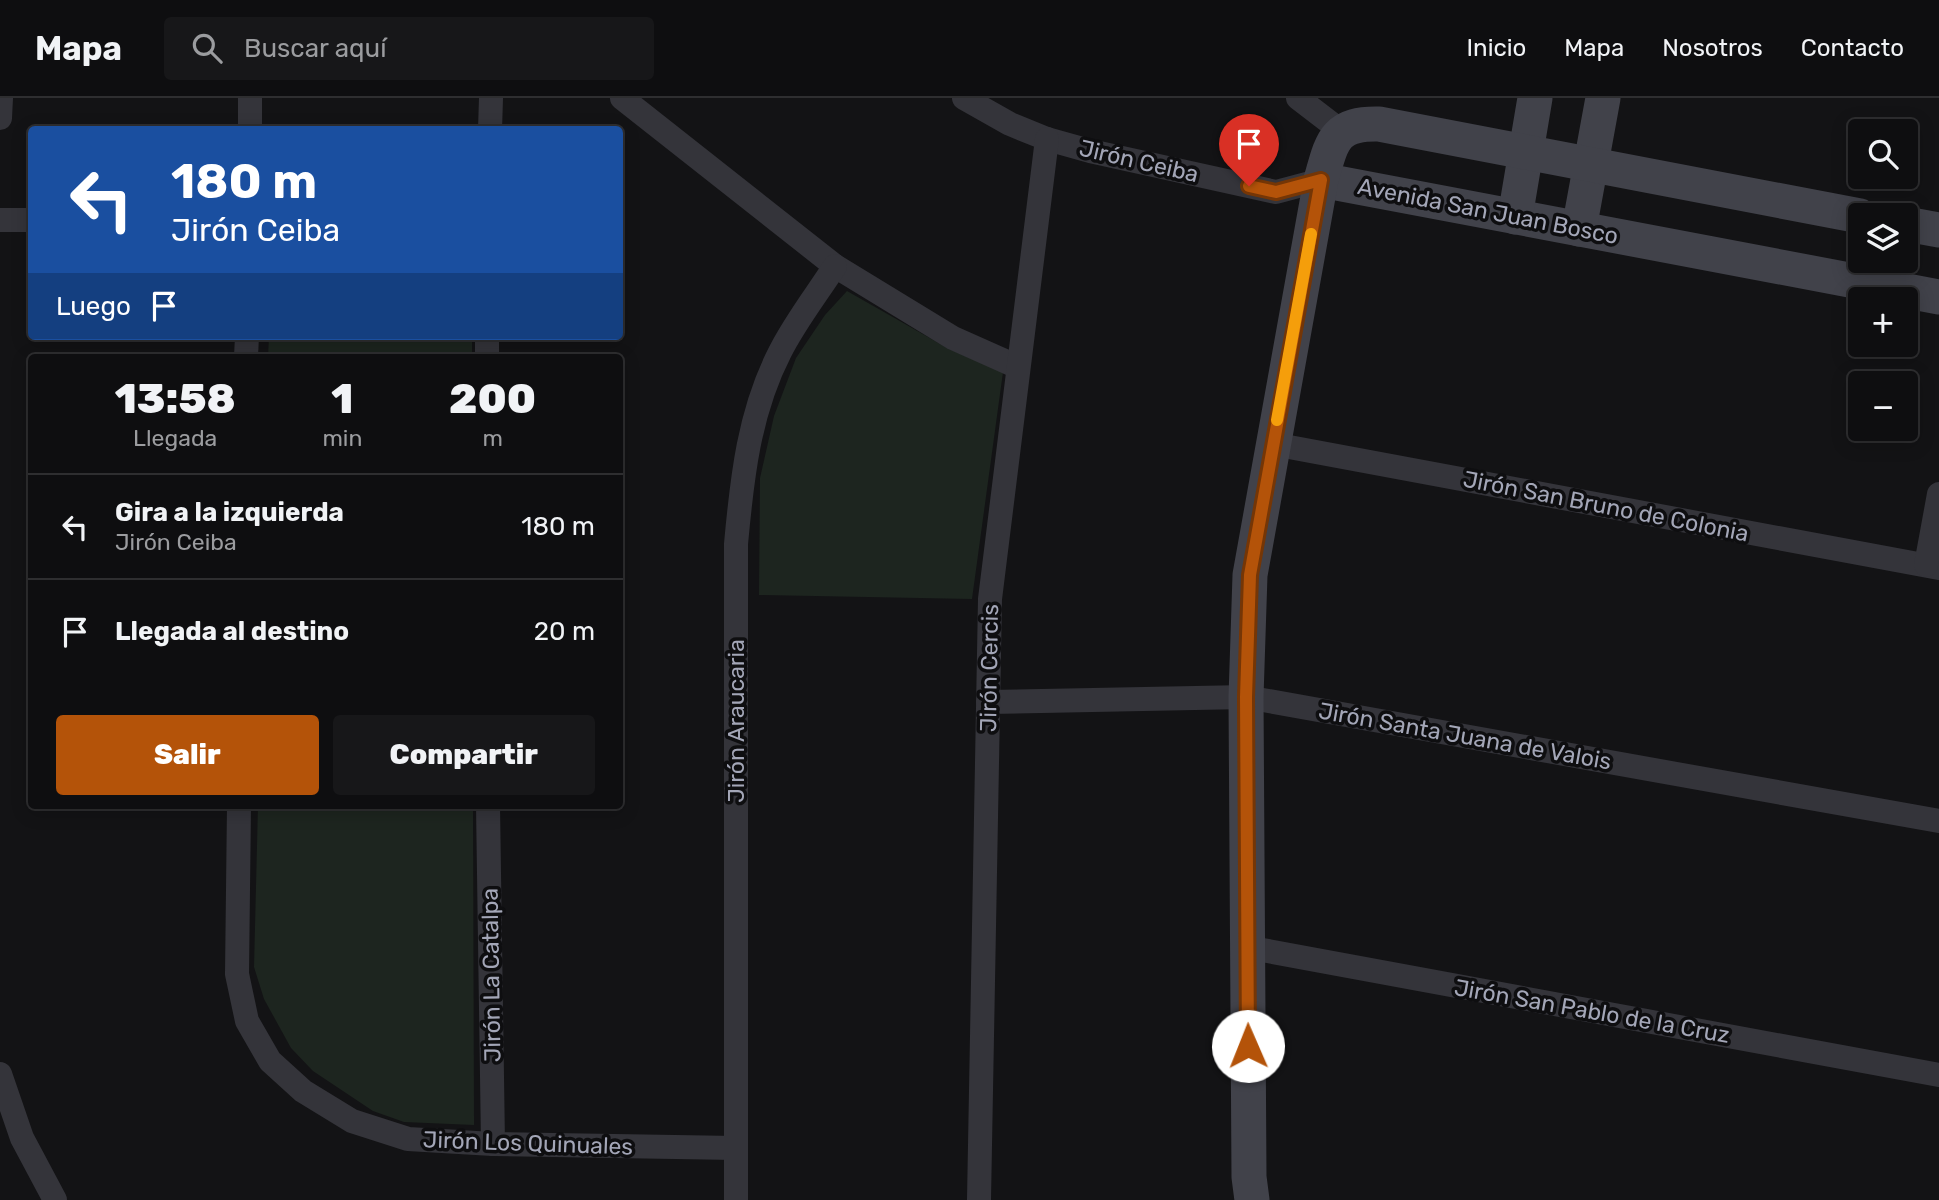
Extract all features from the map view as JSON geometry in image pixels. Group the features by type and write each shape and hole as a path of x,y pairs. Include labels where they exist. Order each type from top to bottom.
{"street":[{"path":"0,118 1,98"},
{"path":"250,98 250,126"},
{"path":"490,126 491,98"},
{"path":"622,98 835,265 953,338 1018,367"},
{"name":"Jirón Ceiba","path":"964,98 1010,124 1047,139 1276,192 1321,180"},
{"path":"1298,98 1341,131"},
{"path":"1515,216 1535,98"},
{"path":"1579,229 1603,98"},
{"path":"1252,1200 1249,1177 1246,947 1246,697 1250,575 1321,180 1333,140 1341,131 1364,124 1380,124 1848,214"},
{"name":"Jirón Cercis","path":"979,1200 990,599 1047,139"},
{"name":"Avenida San Juan Bosco","path":"1321,180 1939,297"},
{"path":"0,220 28,220"},
{"path":"1918,226 1939,230"},
{"name":"Jirón Araucaria","path":"736,1200 736,544 743,467 756,411 780,351 835,265"},
{"name":"Jirón San Bruno de Colonia","path":"1273,444 1933,566"},
{"path":"1933,566 1939,494"},
{"name":"Jirón Santa Juana de Valois","path":"988,702 1246,697 1939,821"},
{"name":"Jirón Los Quinuales","path":"239,809 237,974 247,1021 270,1061 303,1091 352,1121 408,1139 493,1144 736,1148"},
{"name":"Jirón La Catalpa","path":"488,809 493,1144"},
{"name":"Jirón San Pablo de la Cruz","path":"1246,947 1939,1075"},
{"path":"0,1074 22,1138 55,1200"}],"shaded area":[{"path":"847,291 949,349 1003,372 972,599 759,595 760,478 774,416 796,358 825,315"},
{"path":"269,340 472,340 472,354 268,354"},
{"path":"258,809 473,809 474,1125 404,1122 373,1111 313,1071 291,1048 264,999 254,967"}],"slow traffic":[{"path":"1277,420 1311,234"}],"route":[{"path":"1248,1046 1246,697 1250,575 1321,180 1276,192 1249,186"}]}
